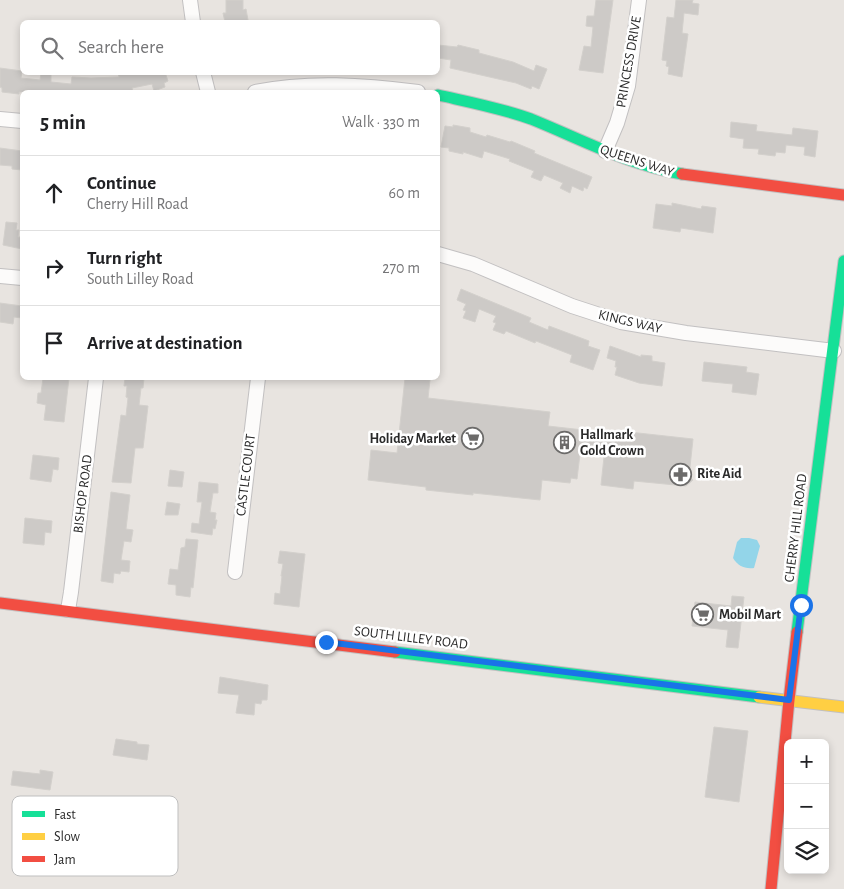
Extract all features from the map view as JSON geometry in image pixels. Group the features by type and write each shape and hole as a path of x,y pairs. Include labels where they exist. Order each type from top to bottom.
{"street":[{"path":"190,0 193,20"},
{"name":"PRINCESS DRIVE","path":"605,151 617,122 628,86 639,0"},
{"path":"204,75 208,90"},
{"path":"270,90 339,85 401,90"},
{"name":"QUEENS WAY","path":"440,95 497,108 530,119 644,166 682,176 844,195"},
{"path":"0,119 20,121"},
{"name":"KINGS WAY","path":"440,255 473,264 572,306 621,322 686,333 838,349"},
{"name":"CHERRY HILL ROAD","path":"772,889 789,700 838,349 844,261"},
{"path":"0,276 20,278"},
{"name":"BISHOP ROAD","path":"68,610 96,380"},
{"name":"CASTLE COURT","path":"235,572 258,380"},
{"name":"SOUTH LILLEY ROAD","path":"0,602 844,707"}],"water":[{"path":"741,538 757,540 760,546 754,568 742,566 733,558 737,542"}],"building":[{"path":"226,0 243,0 243,10 246,9 248,20 225,20 223,13 226,13"},
{"path":"596,0 613,0 603,73 579,70 584,46 591,47 593,27 586,26 587,16 594,16"},
{"path":"676,0 693,0 692,3 699,4 698,15 684,13 682,33 688,34 682,77 668,74 669,67 666,66 667,61 662,60 667,17 674,18"},
{"path":"440,45 457,47 458,45 479,50 479,53 513,62 534,71 536,65 547,69 539,89 532,86 531,89 516,83 450,68 451,60 440,58"},
{"path":"0,68 20,71 21,78 40,80 41,75 51,75 51,82 71,84 72,77 119,77 118,75 166,75 168,81 164,83 165,87 157,90 154,90 152,84 132,88 132,90 20,90 19,94 2,92 0,87"},
{"path":"731,122 757,125 756,131 792,135 793,128 818,131 815,157 804,155 805,147 786,145 785,153 776,152 775,156 758,154 759,149 743,148 744,139 730,137"},
{"path":"453,125 470,128 470,132 486,137 487,135 511,141 535,151 534,153 592,177 587,189 584,187 583,191 572,186 570,193 560,188 563,183 544,175 541,181 531,177 534,171 509,161 510,159 484,151 482,158 463,152 463,154 449,151 449,148 441,147 445,126 453,127"},
{"path":"0,148 20,151 20,170 12,169 12,166 0,165"},
{"path":"672,203 701,209 702,206 716,208 713,233 681,228 680,232 653,228 656,204 672,206"},
{"path":"6,222 17,223 16,230 19,230 20,249 3,245"},
{"path":"461,289 531,318 529,322 548,330 549,326 589,341 588,346 600,350 593,370 570,362 572,355 506,331 504,334 493,330 496,323 493,322 496,316 479,309 475,322 463,318 466,311 463,310 466,304 457,300"},
{"path":"0,303 20,306 20,318 14,317 13,324 0,322"},
{"path":"610,346 641,357 641,355 652,356 652,361 665,363 662,386 639,383 615,375 616,361 607,358"},
{"path":"704,362 747,367 746,372 759,374 756,395 732,392 733,384 702,381"},
{"path":"43,380 69,380 64,422 44,420 46,405 37,403 38,393 41,393"},
{"path":"125,380 144,380 139,405 148,406 143,448 135,448 131,483 112,482 121,415 126,416 128,398 126,397 127,386 124,386"},
{"name":"Holiday Market","path":"405,380 430,380 428,398 550,412 548,426 583,430 583,433 628,438 629,432 693,439 689,476 693,480 686,486 634,481 633,489 601,485 604,457 580,454 577,479 571,478 570,483 542,480 540,500 426,490 426,487 368,480 371,450 397,453"},
{"path":"33,455 59,458 58,470 53,469 51,482 30,479"},
{"path":"170,470 184,472 182,487 168,486"},
{"path":"199,482 218,484 218,493 213,493 210,512 216,513 215,520 217,520 212,535 191,532 192,523 199,524 202,502 197,502"},
{"path":"111,492 130,495 126,529 133,530 131,542 124,541 121,560 130,561 129,572 121,571 120,574 114,573 113,583 101,581"},
{"path":"167,502 180,504 178,515 165,515"},
{"path":"25,518 52,521 51,533 45,532 44,545 23,543"},
{"path":"186,539 198,540 193,588 191,587 190,597 176,595 176,585 168,584 170,569 178,570 181,548 185,547"},
{"path":"280,551 305,554 299,607 274,604 275,593 280,594 283,564 278,563"},
{"path":"732,596 744,597 738,648 726,647 728,630 692,626 695,602 731,606"},
{"path":"220,677 268,685 267,700 262,700 261,704 255,703 254,715 236,713 239,695 218,693"},
{"path":"714,727 748,731 739,802 705,797"},
{"path":"116,739 149,745 147,760 113,755"},
{"path":"40,770 53,772 50,790 11,785 13,771 40,774"}],"traffic: fast":[{"path":"440,95 520,115 623,158 682,174"},
{"path":"797,632 844,261"},
{"path":"395,652 759,697"}],"traffic: slow":[{"path":"759,697 844,707"}],"traffic: jam":[{"path":"682,174 844,195"},
{"path":"0,603 395,652"},
{"path":"771,889 797,632"}],"place":[{"name":"Holiday Market","path":"472,439"},
{"name":"Hallmark Gold Crown","path":"564,443"},
{"name":"Rite Aid","path":"681,474"},
{"name":"Mobil Mart","path":"703,615"}],"route":[{"path":"326,642 789,700 801,605"}]}
